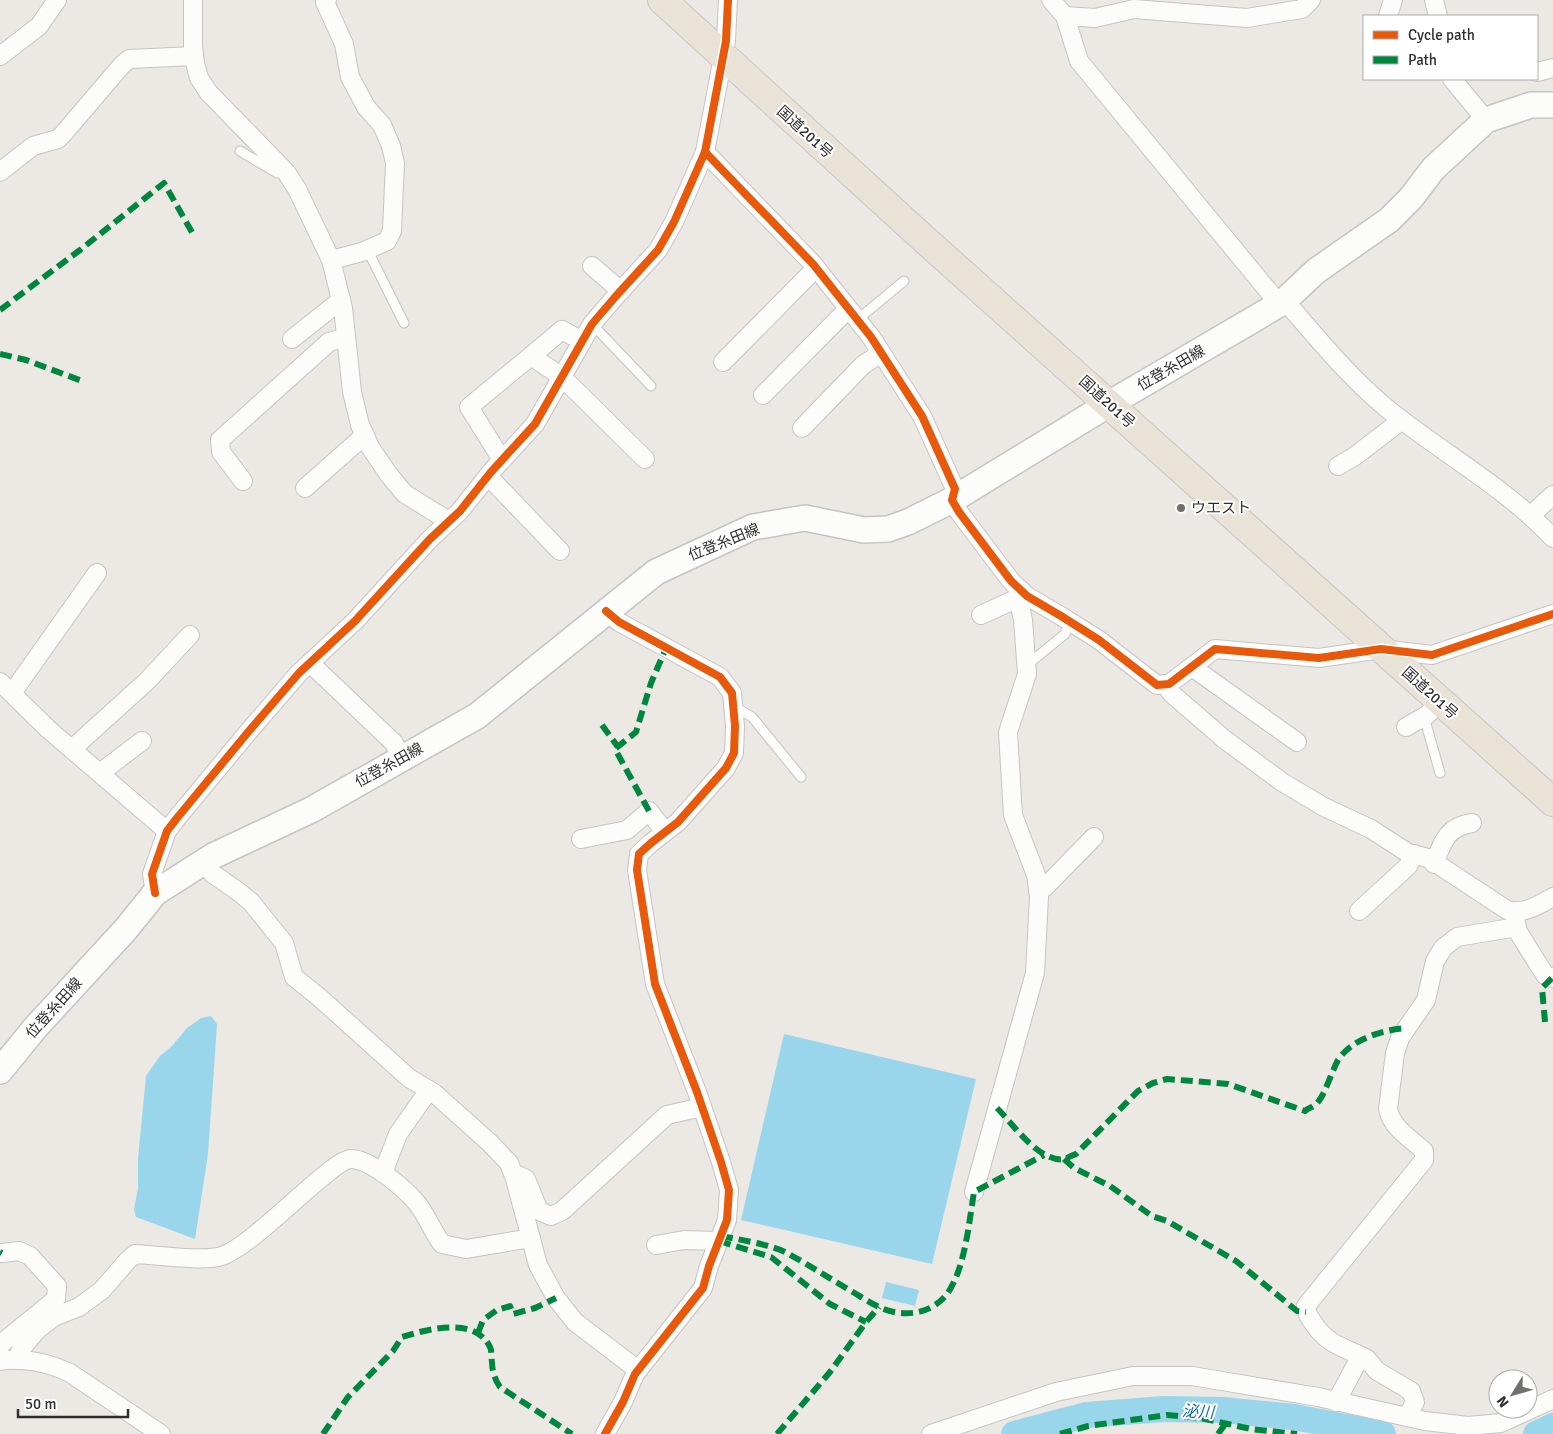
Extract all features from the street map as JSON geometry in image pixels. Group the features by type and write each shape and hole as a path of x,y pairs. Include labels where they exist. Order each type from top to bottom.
{"highway":[{"name":"国道201号","path":"662,0 724,49 1020,302 1116,400 1381,649 1432,710 1553,802"},
{"name":"国道201号","path":"683,0 724,49"},
{"name":"国道201号","path":"1116,400 1327,576 1553,779"}],"main road":[{"name":"位登糸田線","path":"0,1071 35,1028 126,930 155,893 204,862 311,810 477,716 656,572 753,528 805,518 864,530 888,529 908,522 952,500 1116,400 1283,302 1316,271 1389,220 1411,198 1433,169 1486,120 1531,105 1553,105"}],"street":[{"path":"0,56 39,26 57,0"},
{"path":"193,0 194,56 199,78 209,93 286,172 297,189 330,260 341,300 352,392 360,426 370,447 405,494 449,521"},
{"path":"327,0 325,2 344,44 350,77 366,107 382,125 391,146 395,163 392,231 387,241 330,260"},
{"path":"155,893 152,874 168,831 299,673 354,621 430,539 460,511 488,476 535,424 592,324 658,250 674,222 705,152 724,49 728,0"},
{"path":"1051,0 1068,11 1095,18 1134,9 1248,18 1302,9 1311,0"},
{"path":"1388,15 1394,0"},
{"path":"1434,0 1438,15"},
{"path":"1068,11 1079,61 1275,299 1283,302 1292,310 1352,378 1402,420 1517,503 1553,538"},
{"path":"0,172 32,146 58,139 129,59 194,56"},
{"path":"1538,72 1553,68"},
{"path":"1453,80 1486,120"},
{"path":"705,152 816,268 881,353 922,416 955,489 952,500 1020,595 1027,674 1008,732 1013,815 1036,875 1039,897 1035,973 974,1192"},
{"path":"592,266 620,291"},
{"path":"722,362 816,268"},
{"path":"292,339 341,300"},
{"path":"763,394 853,315"},
{"path":"502,460 469,407 562,330 582,341"},
{"path":"243,481 221,452 220,440 329,342 346,337"},
{"path":"802,428 863,365 881,353"},
{"path":"531,356 562,378 645,459"},
{"path":"1338,466 1355,456 1402,420"},
{"path":"305,488 365,435"},
{"path":"488,476 560,551"},
{"path":"1530,516 1553,495"},
{"path":"97,573 6,688 48,729 168,831"},
{"path":"981,615 1020,595 1027,596 1099,640 1157,684 1169,684 1215,650 1319,658 1381,649 1432,655 1553,614"},
{"path":"605,1434 638,1370 703,1288 727,1220 729,1190 721,1162 655,984 638,870 639,854 678,822 726,768 734,753 735,726 732,692 720,677 619,622 606,611"},
{"path":"72,749 147,681 190,635"},
{"path":"310,663 394,743 401,758"},
{"path":"1192,667 1297,742"},
{"path":"1165,684 1172,694 1224,739 1282,782 1324,807 1371,829 1408,853 1428,858 1434,864 1507,910 1516,920 1517,930 1545,975 1553,978"},
{"path":"1406,727 1432,710"},
{"path":"100,774 142,741"},
{"path":"581,839 627,830 648,811 665,832"},
{"path":"1434,864 1446,836 1460,825 1472,824"},
{"path":"1038,890 1045,887 1094,837"},
{"path":"1359,911 1408,866 1414,854"},
{"path":"204,862 213,874 251,902 284,943 294,977 409,1078 429,1090 490,1143 509,1163 538,1264 558,1303 575,1322 638,1370"},
{"path":"1407,1417 1415,1402 1411,1391 1377,1371 1367,1359 1331,1342 1321,1335 1306,1312 1306,1306 1424,1160 1424,1151 1393,1123 1388,1109 1395,1053 1400,1038 1426,1000 1435,961 1443,948 1457,937 1516,920 1523,912 1553,897"},
{"path":"383,1173 398,1134 429,1090"},
{"path":"512,1173 526,1179 540,1211 552,1216 562,1211 667,1116 702,1107"},
{"path":"8,1361 21,1350 38,1329 54,1318 79,1307 102,1290 135,1254 210,1259 222,1256 237,1248 266,1227 335,1166 349,1159 363,1161 383,1173 416,1201 442,1244 466,1249 531,1238"},
{"path":"656,1244 684,1240 719,1242"},
{"path":"0,1347 56,1299 57,1286 30,1256 19,1251 2,1253"},
{"path":"1336,1402 1358,1362 1357,1354"},
{"path":"8,1361 37,1362 55,1366 70,1373 161,1434"},
{"path":"931,1434 1056,1392 1133,1376 1192,1376 1407,1417 1468,1426 1501,1423 1553,1399"}],"lane":[{"path":"240,151 278,173 286,172"},
{"path":"367,249 404,323"},
{"path":"853,315 904,280"},
{"path":"592,324 651,386"},
{"path":"1026,665 1064,634 1070,622"},
{"path":"733,706 752,717 801,777"},
{"path":"1432,710 1440,773"}],"water":[{"path":"211,1016 217,1024 208,1154 195,1239 136,1217 134,1209 138,1188 138,1158 146,1076 160,1056 172,1046 187,1028 201,1018"},
{"path":"784,1034 976,1079 932,1264 741,1220"},
{"path":"886,1282 919,1290 915,1306 882,1298"}],"waterway":[{"name":"泌川","path":"1014,1434 1086,1415 1164,1409 1222,1410 1294,1417 1383,1434"},
{"name":"泌川","path":"1536,1434 1553,1426"}],"marked path":[{"path":"0,310 80,250 164,183 193,234"},
{"path":"0,354 26,360 82,381"},
{"path":"649,811 615,749 636,732 651,683 666,648"},
{"path":"602,725 618,747"},
{"path":"1545,1022 1542,988 1552,978"},
{"path":"997,1108 1036,1149 1056,1159 1065,1159 1076,1154 1138,1091 1153,1083 1167,1079 1228,1084 1305,1111 1315,1105 1321,1098 1338,1060 1351,1046 1378,1033 1406,1028"},
{"path":"721,1236 772,1247 787,1253 879,1307 897,1313 925,1310 940,1301 947,1294 958,1272 965,1245 974,1192 1044,1155"},
{"path":"1064,1159 1074,1168 1110,1186 1152,1216 1167,1221 1236,1261 1297,1311 1306,1312"},
{"path":"719,1241 771,1257 830,1304 866,1322"},
{"path":"478,1333 483,1320 497,1310 510,1306 513,1314 535,1308 556,1298"},
{"path":"777,1434 830,1372 879,1307"},
{"path":"323,1434 348,1397 393,1351 402,1337 437,1328 450,1327 474,1331 483,1337 491,1349 493,1372 500,1387 572,1434"},
{"path":"1060,1434 1088,1426 1167,1415 1201,1418 1251,1429 1297,1434"},
{"path":"1218,1434 1226,1423"}],"cycle path":[{"path":"155,893 152,874 167,831 177,818 299,673 355,621 430,539 460,511 491,472 535,424 592,324 658,250 674,222 705,152 726,41 728,0"},
{"path":"705,152 813,264 871,337 922,416 955,489 952,500 1011,581 1027,596 1099,640 1157,685 1169,684 1215,649 1319,658 1381,649 1432,655 1553,614"},
{"path":"605,1434 623,1402 635,1374 703,1288 709,1266 727,1220 729,1190 721,1162 697,1092 655,984 637,870 639,854 678,822 726,768 734,753 735,726 732,693 720,677 619,622 606,611"}],"place":[{"name":"ウエスト","path":"1181,508"}]}
